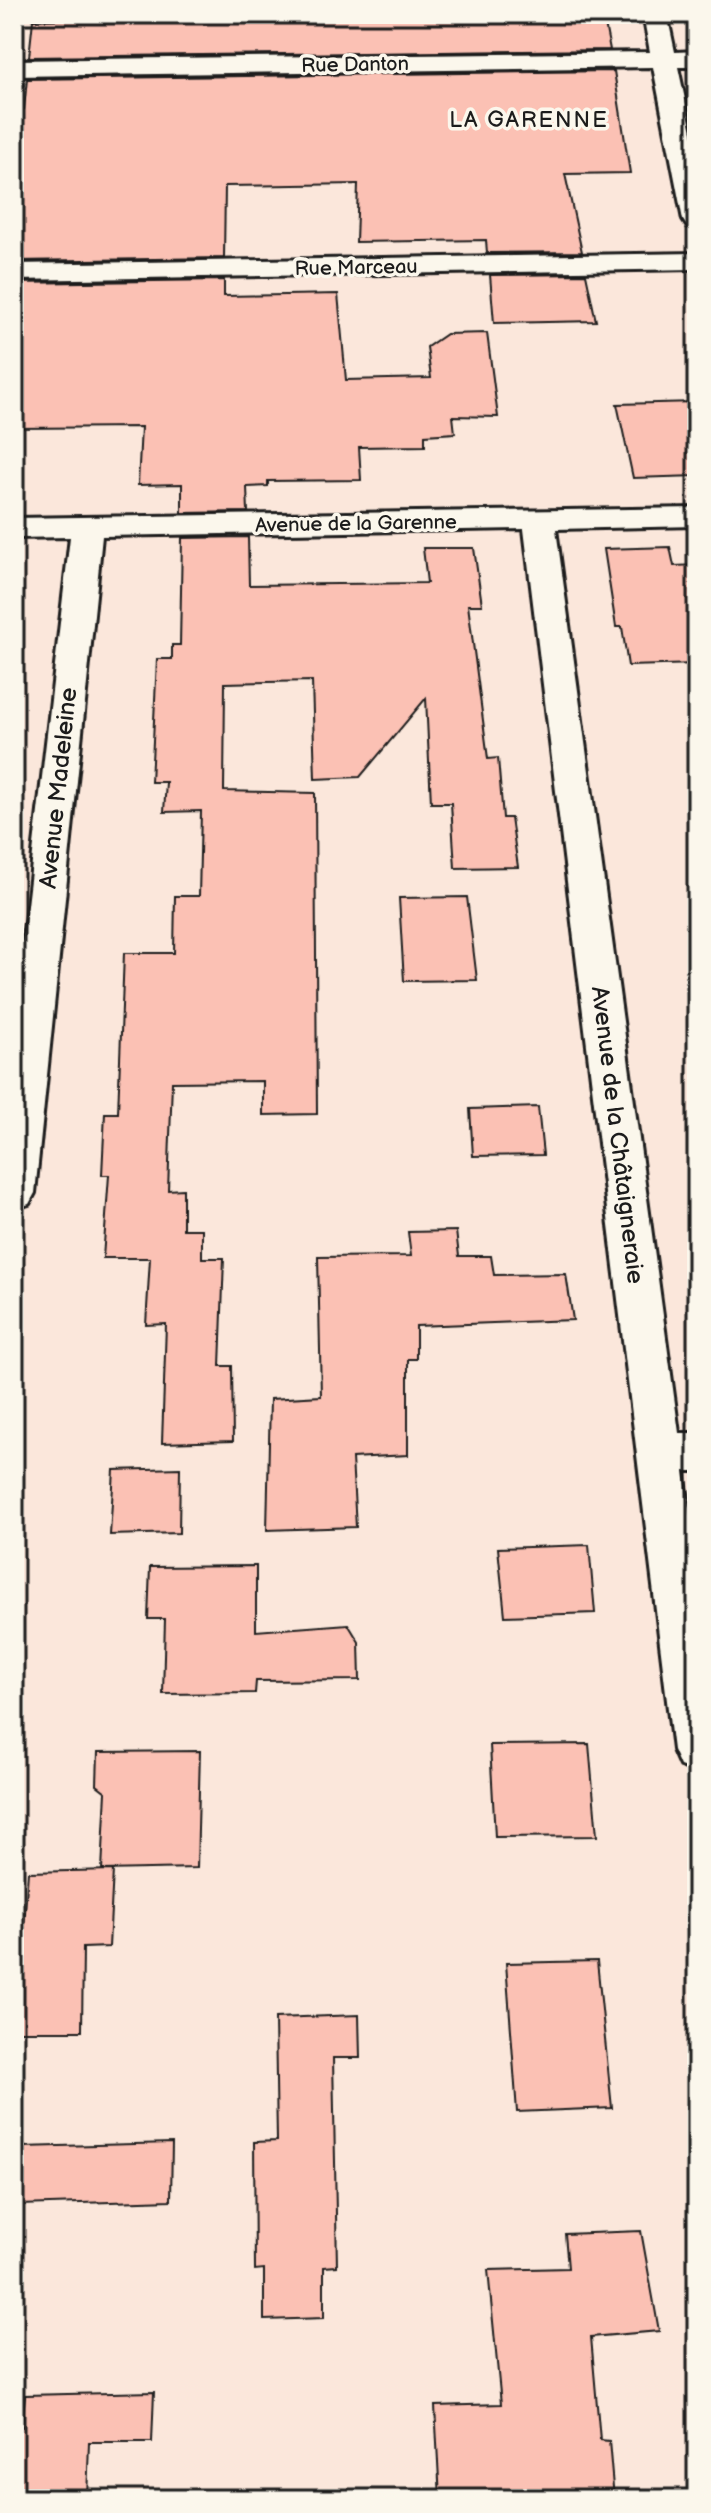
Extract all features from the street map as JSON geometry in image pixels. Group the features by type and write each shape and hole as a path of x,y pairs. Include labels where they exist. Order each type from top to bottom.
{"street":[{"path":"655,14 697,220"},
{"name":"Rue Danton","path":"14,68 697,59"},
{"name":"Rue Marceau","path":"14,272 697,261"},
{"name":"Avenue de la Garenne","path":"14,528 697,517"},
{"name":"Avenue de la Châtaigneraie","path":"539,520 677,1452 697,1750"},
{"name":"Avenue Madeleine","path":"14,1193 87,527"}],"building":[{"path":"123,14 603,14 610,50 29,57 33,20 123,18"},
{"path":"614,71 630,173 565,174 582,252 487,253 486,240 356,242 358,184 225,186 224,258 14,261 14,109 24,109 27,79"},
{"path":"586,274 596,321 494,323 490,275"},
{"path":"224,280 224,296 338,294 346,380 431,378 427,347 446,334 487,333 498,417 453,416 455,433 425,435 425,446 359,447 361,480 268,481 268,486 247,487 248,512 182,513 182,484 138,485 141,427 14,428 14,283"},
{"path":"697,402 697,476 633,478 617,404"},
{"path":"248,537 249,585 427,583 423,548 474,548 482,605 468,605 488,759 498,758 503,818 511,818 518,867 455,868 451,803 431,803 426,698 360,777 315,779 312,681 225,683 224,791 315,793 317,1114 263,1115 263,1081 172,1082 168,1190 183,1189 183,1229 202,1229 202,1258 224,1258 220,1366 232,1366 233,1441 162,1443 166,1324 146,1325 150,1258 103,1258 109,1175 102,1175 105,1113 118,1113 124,953 174,953 175,896 199,896 201,811 164,812 166,782 151,782 157,659 172,659 172,645 180,645 182,538"},
{"path":"670,547 674,566 697,565 697,664 628,666 622,627 616,627 604,549"},
{"path":"467,897 477,980 404,981 399,898"},
{"path":"538,1107 543,1155 473,1156 470,1109"},
{"path":"456,1231 459,1256 491,1256 494,1275 566,1274 573,1320 416,1326 416,1359 408,1359 408,1455 352,1458 356,1527 267,1530 270,1399 321,1396 318,1257 411,1256 408,1232"},
{"path":"180,1468 179,1533 110,1535 114,1470"},
{"path":"589,1545 595,1613 505,1616 498,1548"},
{"path":"256,1566 256,1631 348,1624 359,1642 360,1680 256,1681 255,1693 163,1694 165,1619 148,1619 150,1567"},
{"path":"589,1744 597,1836 495,1837 490,1745"},
{"path":"200,1751 197,1868 102,1870 106,1792 97,1785 98,1752"},
{"path":"113,1870 109,1947 83,1948 82,2031 16,2031 28,1872"},
{"path":"597,1961 612,2108 517,2112 506,1963"},
{"path":"359,2015 360,2058 333,2058 337,2266 324,2267 324,2318 264,2320 264,2269 255,2270 254,2142 277,2141 275,2018"},
{"path":"172,2143 171,2200 20,2205 22,2147"},
{"path":"641,2231 659,2331 591,2337 600,2440 609,2441 614,2499 440,2499 435,2406 501,2404 488,2270 568,2268 565,2234"},
{"path":"154,2392 152,2442 89,2442 87,2499 14,2499 14,2427 22,2427 25,2395"}],"district":[{"name":"LA GARENNE","path":"529,119"}]}
